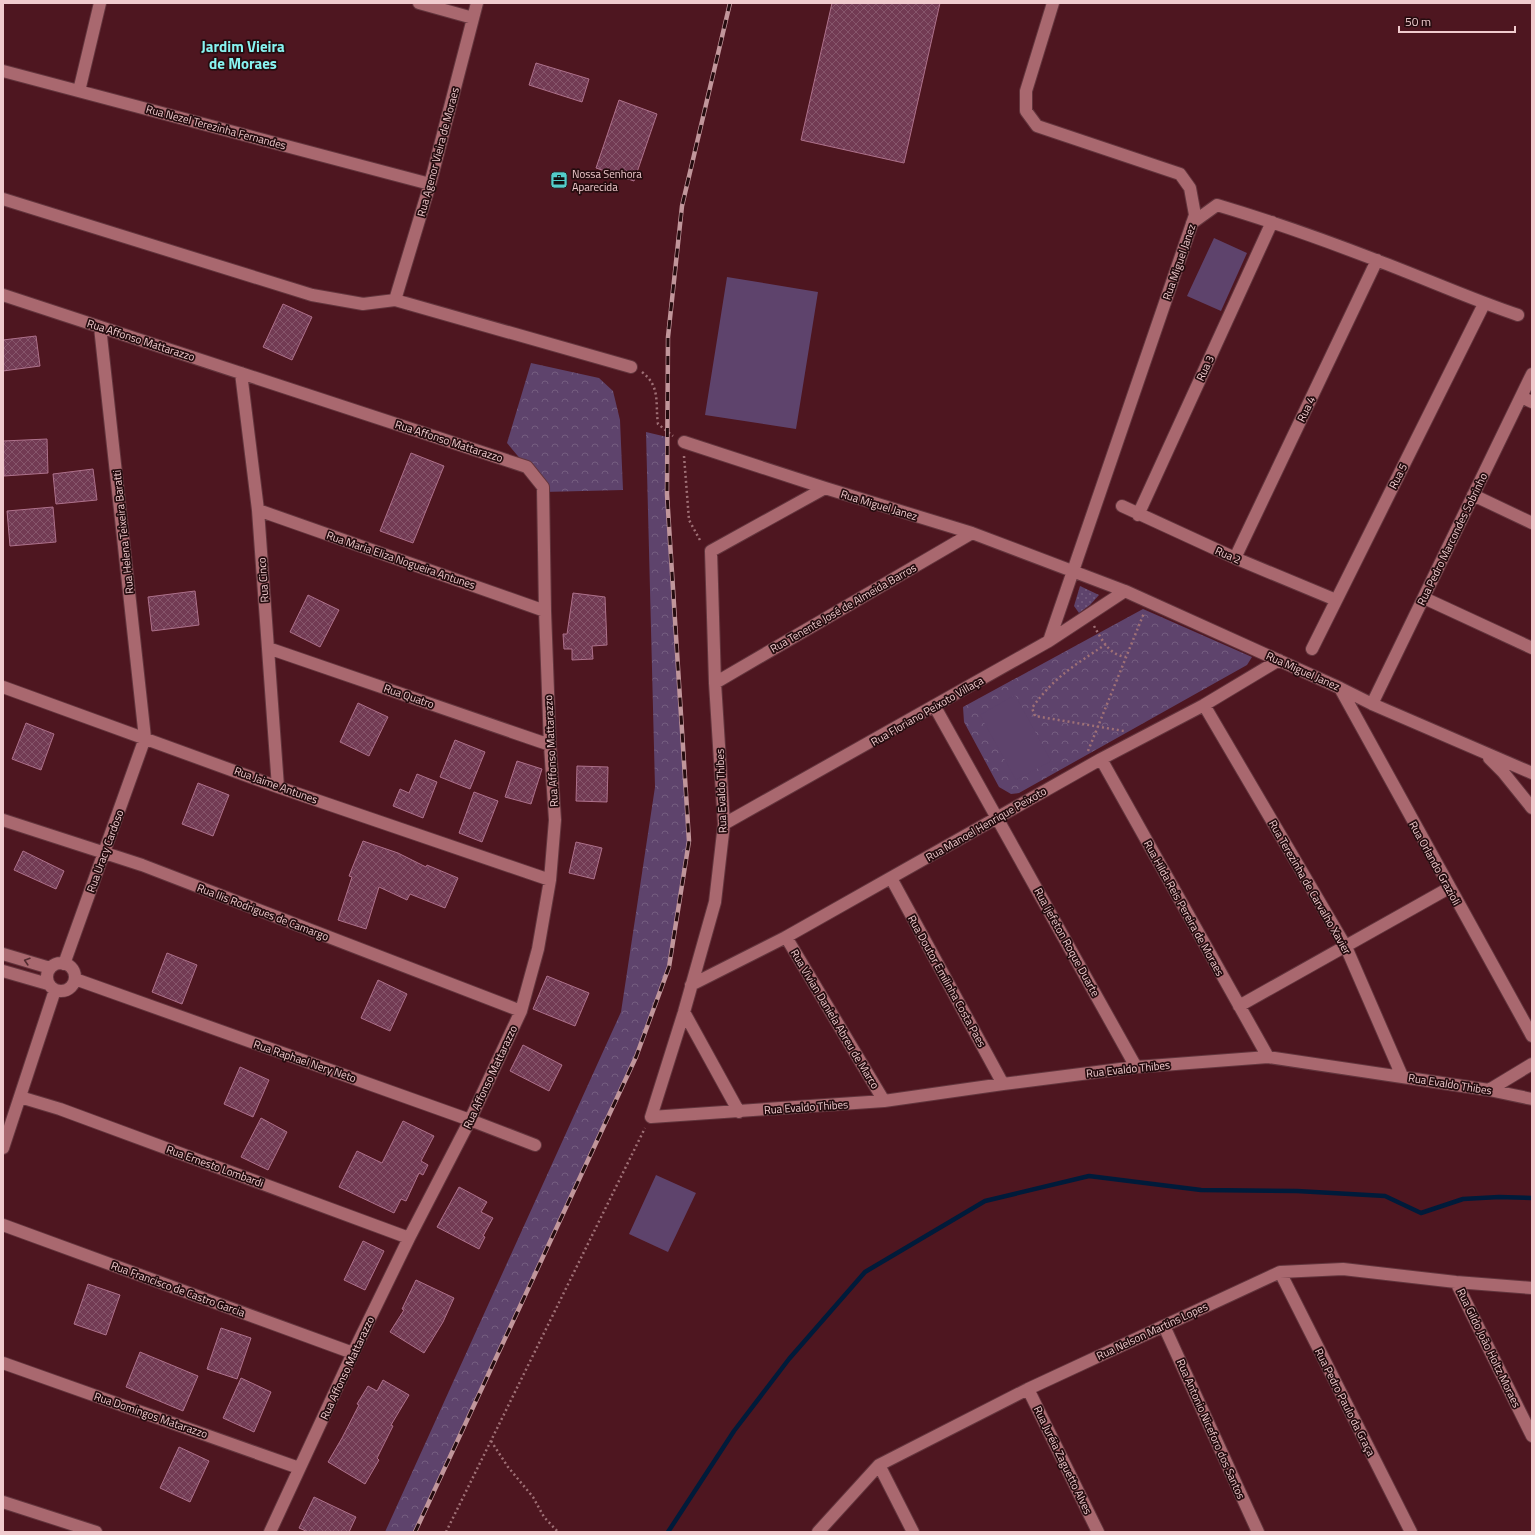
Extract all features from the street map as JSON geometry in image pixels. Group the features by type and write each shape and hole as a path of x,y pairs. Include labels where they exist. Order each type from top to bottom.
{"street":[{"path":"79,91 100,3"},
{"path":"419,3 473,18"},
{"name":"Rua Agenor Vieira de Moraes","path":"395,300 430,184 478,3"},
{"name":"Rua Miguel Janez","path":"1049,641 1195,215 1190,188 1180,174 1037,126 1026,111 1026,91 1054,3"},
{"name":"Rua Nezel Terezinha Fernandes","path":"3,71 430,184"},
{"path":"3,199 312,295 363,304 395,300 631,367"},
{"path":"1192,223 1217,206 1272,222 1377,260 1484,304 1518,315"},
{"name":"Rua 3","path":"1138,515 1272,222"},
{"name":"Rua 4","path":"1235,558 1377,260"},
{"name":"Rua Affonso Mattarazzo","path":"3,295 527,467 543,487 545,611 550,745 555,820 550,880 538,949 521,1011 470,1120 409,1238 353,1353 270,1532"},
{"name":"Rua 5","path":"1312,649 1484,304"},
{"name":"Rua Helena Teixeira Baratti","path":"100,327 145,738"},
{"name":"Rua Cinco","path":"241,373 258,510 278,787"},
{"name":"Rua Pedro Marcondes Sobrinho","path":"1372,704 1473,495 1526,400 1532,374"},
{"name":"Rua Miguel Janez","path":"684,442 825,488 972,533 1125,591 1279,660 1372,704 1532,773"},
{"path":"712,554 825,488"},
{"path":"1473,495 1532,523"},
{"name":"Rua 2","path":"1122,506 1138,515 1235,558 1336,600"},
{"name":"Rua Maria Eliza Nogueira Antunes","path":"258,510 545,611"},
{"name":"Rua Tenente José de Almeida Barros","path":"715,683 972,533"},
{"name":"Rua Evaldo Thibes","path":"712,554 715,683 724,824 715,902 684,1012 651,1117 884,1101 1136,1067 1268,1057 1402,1076 1489,1090 1532,1099"},
{"name":"Rua Floriano Peixoto Villaça","path":"724,824 935,707 1049,641 1125,591"},
{"path":"1424,598 1532,648"},
{"name":"Rua Quatro","path":"268,648 550,745"},
{"name":"Rua Manoel Henrique Peixoto","path":"691,985 786,937 997,817 1204,705 1279,660"},
{"name":"Rua Jaime Antunes","path":"3,687 278,787 550,880"},
{"name":"Rua Orlando Grazioli","path":"1340,688 1532,1036"},
{"name":"Rua Terezinha de Carvalho Xavier","path":"1204,705 1346,947 1402,1076"},
{"name":"Rua Ijefeton Roque Duarte","path":"935,707 1136,1067"},
{"name":"Rua Uracy Cardoso","path":"64,964 145,738"},
{"path":"1484,752 1503,772 1532,808"},
{"name":"Rua Hilda Reis Pereira de Moraes","path":"1100,760 1268,1057"},
{"name":"Rua Ilis Rodrigues de Camargo","path":"3,820 105,853 521,1011"},
{"name":"Rua Doutor Emilinha Costa Paes","path":"891,878 1004,1084"},
{"path":"1239,1006 1449,888"},
{"name":"Rua Vivian Daniela Abreu de Marco","path":"786,937 884,1101"},
{"path":"3,954 50,968"},
{"path":"3,971 51,987 60,992 70,988 75,979 72,969 64,964 59,963 50,968 46,979 51,987 20,1097 3,1148"},
{"name":"Rua Raphael Nery Neto","path":"75,979 535,1144"},
{"path":"684,1012 739,1112"},
{"path":"1489,1090 1532,1064"},
{"name":"Rua Ernesto Lombardi","path":"20,1097 60,1109 409,1238"},
{"name":"Rua Francisco de Castro Garcia","path":"3,1224 353,1353"},
{"name":"Rua Nelson Martins Lopes","path":"818,1532 879,1465 1028,1389 1280,1272 1343,1269 1456,1282 1532,1288"},
{"name":"Rua Pedro Paulo da Graça","path":"1280,1272 1411,1532"},
{"name":"Rua Gildo João Holtz Moraes","path":"1456,1282 1532,1436"},
{"name":"Rua Antonio Niceforo dos Santos","path":"1164,1326 1258,1532"},
{"name":"Rua Domingos Matarazzo","path":"3,1363 299,1468"},
{"name":"Rua Juréia Zaguetto Alves","path":"1028,1389 1098,1532"},
{"path":"879,1465 913,1532"},
{"path":"3,1502 96,1532"}],"path":[{"path":"631,367 641,371 651,379 656,391 655,406 658,424 684,442 689,520 703,547 712,554"},
{"path":"1079,772 1149,602"},
{"path":"1087,616 1111,652 1119,656 1126,657"},
{"path":"1106,644 1062,673 1047,688 1032,708 1035,716 1147,735"},
{"path":"446,1532 651,1117"},
{"path":"490,1441 508,1467 533,1497 544,1517 558,1532"}],"green space":[{"path":"1214,238 1247,253 1221,311 1187,296"},
{"path":"727,277 818,292 796,429 705,415"},
{"path":"531,363 599,378 613,391 620,420 623,490 543,492 527,467 507,443"},
{"path":"646,432 667,437 667,494 689,841 669,967 636,1057 415,1532 385,1532 621,1012 655,787"},
{"path":"1080,586 1099,595 1090,605 1079,613 1074,606"},
{"path":"1143,609 1252,657 1247,665 1019,793 1011,794 999,787 964,722 963,707"},
{"path":"1015,695 1051,761 1016,780 980,715"},
{"path":"656,1175 696,1193 668,1252 629,1234"}],"building":[{"path":"832,3 940,3 904,163 801,140"},
{"path":"536,63 589,79 582,102 529,85"},
{"path":"619,100 657,114 634,181 596,168"},
{"path":"283,304 312,317 292,360 263,347"},
{"path":"36,336 40,366 3,371 3,340"},
{"path":"47,439 48,473 4,476 3,441"},
{"path":"411,453 444,466 413,543 380,531"},
{"path":"93,469 97,500 56,504 53,474"},
{"path":"53,507 56,542 10,546 7,511"},
{"path":"195,591 199,625 152,631 148,597"},
{"path":"573,593 605,597 607,645 592,646 593,659 572,660 572,649 564,649 563,634 567,634"},
{"path":"308,595 339,610 320,647 290,632"},
{"path":"358,703 388,717 369,756 340,742"},
{"path":"26,723 54,734 41,770 12,759"},
{"path":"455,740 485,752 470,789 440,777"},
{"path":"517,761 542,769 531,804 505,797"},
{"path":"577,766 608,767 607,802 576,801"},
{"path":"417,774 437,782 423,818 393,806 400,789 409,793"},
{"path":"198,783 229,795 213,836 182,824"},
{"path":"474,792 498,801 482,842 459,833"},
{"path":"363,841 398,853 426,867 427,865 458,878 445,908 410,894 407,900 379,887 366,929 338,920 352,877 349,876"},
{"path":"576,842 602,848 594,879 569,873"},
{"path":"23,851 64,871 56,889 14,870"},
{"path":"167,953 197,965 182,1004 152,992"},
{"path":"547,976 589,993 575,1026 533,1009"},
{"path":"378,980 407,994 390,1031 361,1018"},
{"path":"523,1045 562,1065 549,1091 510,1071"},
{"path":"240,1067 269,1080 253,1117 224,1104"},
{"path":"261,1118 287,1132 268,1170 241,1157"},
{"path":"403,1121 434,1136 421,1161 428,1165 423,1175 419,1173 406,1201 401,1199 394,1213 339,1187 357,1151 382,1163"},
{"path":"459,1187 487,1202 481,1212 493,1218 483,1236 485,1237 479,1249 437,1227"},
{"path":"363,1241 384,1251 365,1290 344,1280"},
{"path":"416,1280 454,1298 443,1322 424,1353 390,1332 404,1310 402,1309"},
{"path":"88,1284 120,1295 106,1335 74,1324"},
{"path":"221,1328 251,1338 237,1379 207,1369"},
{"path":"140,1352 198,1376 183,1411 126,1387"},
{"path":"241,1378 271,1392 254,1432 223,1418"},
{"path":"383,1380 409,1395 391,1425 393,1426 377,1458 379,1460 365,1484 328,1462 359,1405 357,1404 368,1386 377,1391"},
{"path":"179,1447 209,1461 190,1502 160,1488"},
{"path":"314,1497 356,1517 349,1532 308,1532 299,1528"}],"waterway":[{"path":"668,1532 734,1431 789,1359 865,1272 985,1201 1089,1176 1201,1190 1297,1191 1385,1196 1421,1213 1463,1199 1499,1197 1532,1198"}],"railway":[{"path":"415,1532 636,1057 669,967 689,841 667,494 668,337 682,206 730,3"}],"place":[{"name":"Nossa Senhora Aparecida","path":"559,180"}],"district":[{"name":"Jardim Vieira de Moraes","path":"243,54"}]}
